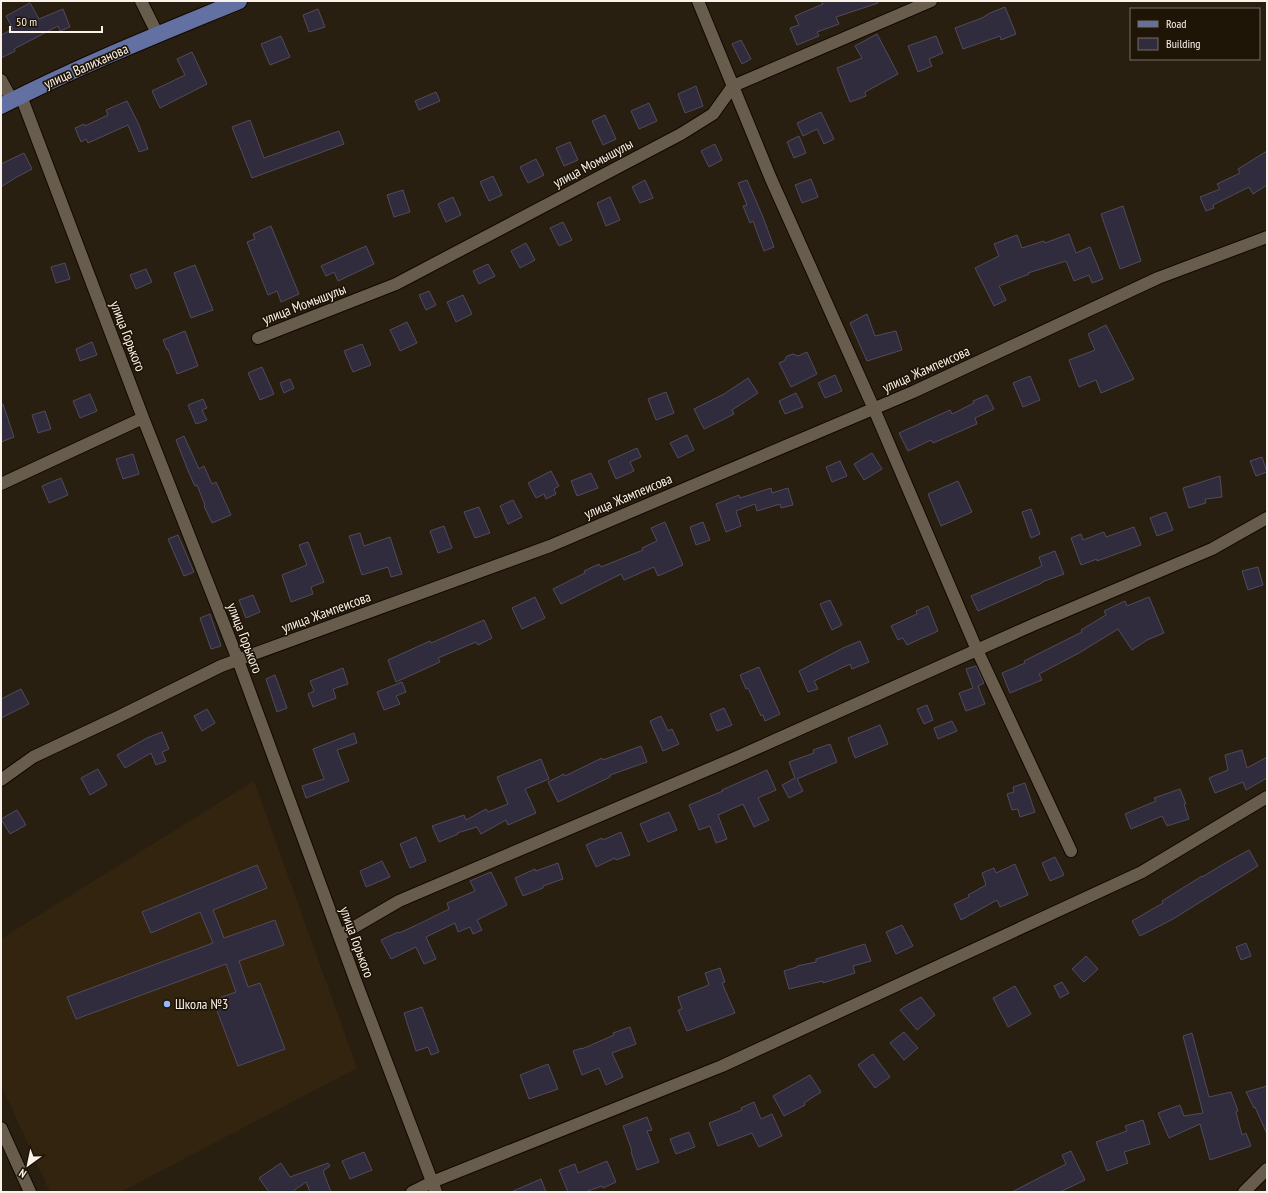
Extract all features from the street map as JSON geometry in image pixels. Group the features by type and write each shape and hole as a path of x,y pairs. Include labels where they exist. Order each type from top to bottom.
{"main road":[{"name":"улица Валиханова","path":"11,101 108,55 239,1"}],"street":[{"path":"142,1 158,35"},
{"path":"698,1 771,179 874,409 976,650 1071,851"},
{"path":"733,86 931,1"},
{"name":"улица Горького","path":"1,80 143,418 238,660 339,936 434,1187"},
{"name":"улица Момышулы","path":"258,338 396,284 681,134 713,114 733,86"},
{"name":"улица Жампеисова","path":"1,780 33,757 221,666 550,546 913,392 1158,278 1267,237"},
{"path":"1,484 143,418"},
{"path":"339,936 399,901 735,758 1035,624 1212,549 1267,518"},
{"path":"412,1192 434,1187 722,1066 1142,872 1267,796"},
{"path":"2,1130 30,1192"},
{"path":"1244,1192 1267,1169"}],"shaded area":[{"name":"Школа №3","path":"254,781 357,1068 121,1192 50,1192 1,1085 1,939"}],"building":[{"path":"821,1 877,1 878,3 836,17 839,24 817,32 819,36 797,45 790,28 799,25 795,16 823,4"},
{"path":"30,3 39,19 63,9 70,27 60,31 58,26 14,49 15,51 1,58 1,35 13,29 6,16"},
{"path":"1005,7 1016,34 1001,40 1000,36 963,49 955,28 982,18"},
{"path":"318,9 325,27 309,32 303,15"},
{"path":"877,34 898,74 865,92 866,96 850,102 837,68 862,58 855,46"},
{"path":"281,36 290,57 270,65 261,44"},
{"path":"936,36 943,53 929,59 932,66 918,72 908,46"},
{"path":"741,40 751,59 742,64 732,44"},
{"path":"192,52 207,84 160,108 152,91 185,75 177,59"},
{"path":"696,86 703,106 685,113 678,94"},
{"path":"436,92 440,101 419,110 415,101"},
{"path":"127,101 139,125 148,149 139,152 128,125 88,143 86,139 81,142 75,128 84,124 85,126 108,115 106,110"},
{"path":"649,103 657,121 639,129 631,111"},
{"path":"821,112 834,139 824,144 817,129 803,136 797,123"},
{"path":"605,115 616,139 603,145 592,121"},
{"path":"250,120 264,158 339,131 344,144 252,178 232,127"},
{"path":"799,136 806,153 794,158 787,142"},
{"path":"570,142 578,160 564,166 556,148"},
{"path":"715,144 722,160 709,167 701,151"},
{"path":"1267,151 1267,185 1253,194 1249,187 1213,205 1214,208 1206,211 1200,197 1220,189 1217,184 1240,173 1238,169"},
{"path":"24,153 32,169 1,187 1,164"},
{"path":"536,159 544,175 528,183 520,167"},
{"path":"493,176 502,195 489,201 480,182"},
{"path":"811,179 818,197 802,203 795,185"},
{"path":"645,180 653,198 640,203 632,187"},
{"path":"747,180 774,247 764,251 753,221 750,223 743,206 747,205 738,183"},
{"path":"403,190 410,212 394,217 387,195"},
{"path":"453,197 461,215 446,222 438,204"},
{"path":"610,197 620,220 606,226 597,203"},
{"path":"1123,206 1141,261 1120,269 1101,214"},
{"path":"563,222 572,240 559,246 550,228"},
{"path":"271,226 299,294 281,302 277,291 268,295 247,242 255,239 253,234"},
{"path":"1069,234 1076,253 1090,247 1103,279 1092,283 1089,275 1074,281 1066,261 1028,273 1029,274 999,286 1006,300 994,306 975,268 999,256 994,244 1017,235 1022,248 1044,241 1045,243"},
{"path":"526,243 535,260 520,268 511,251"},
{"path":"366,246 374,264 338,281 334,272 326,276 321,266"},
{"path":"65,263 70,279 56,283 51,267"},
{"path":"488,264 495,276 479,284 473,271"},
{"path":"195,265 213,310 191,318 174,273"},
{"path":"146,269 152,282 136,289 130,275"},
{"path":"429,291 436,305 426,310 419,295"},
{"path":"463,295 472,314 456,322 447,302"},
{"path":"867,314 875,336 896,331 902,350 867,361 850,323"},
{"path":"407,322 417,343 400,351 390,330"},
{"path":"1106,325 1134,379 1101,393 1096,380 1079,387 1069,360 1095,350 1088,334"},
{"path":"185,331 198,366 177,374 163,340"},
{"path":"92,342 97,355 80,361 76,349"},
{"path":"362,344 371,365 353,372 344,351"},
{"path":"807,352 817,374 791,387 779,363 784,361 787,356 793,354 798,356"},
{"path":"262,367 274,394 260,400 248,373"},
{"path":"835,375 842,391 825,398 818,383"},
{"path":"1030,376 1040,400 1023,407 1013,383"},
{"path":"748,378 758,393 732,410 734,414 704,429 694,409 724,394"},
{"path":"290,379 294,388 284,393 280,383"},
{"path":"666,392 674,413 656,420 648,399"},
{"path":"796,393 803,407 785,414 779,401"},
{"path":"90,394 97,411 80,418 73,401"},
{"path":"987,395 994,409 975,418 977,424 933,443 931,440 908,451 899,433 950,410 952,414 974,403 973,401"},
{"path":"203,399 207,408 202,410 207,420 196,424 188,405"},
{"path":"1,404 3,404 14,437 1,442"},
{"path":"45,411 51,429 38,433 32,415"},
{"path":"687,435 694,450 678,458 670,443"},
{"path":"184,436 199,469 204,466 212,484 216,482 231,515 212,523 197,485 195,486 176,440"},
{"path":"637,448 641,457 630,462 634,471 616,479 608,461"},
{"path":"872,453 882,469 864,480 854,464"},
{"path":"133,454 139,474 123,479 116,459"},
{"path":"1262,457 1267,472 1256,476 1250,461"},
{"path":"840,461 847,476 832,482 826,467"},
{"path":"551,471 559,486 554,489 556,494 546,499 544,494 536,498 528,483"},
{"path":"591,473 598,488 577,496 571,481"},
{"path":"1220,476 1222,497 1205,499 1206,503 1189,508 1183,488"},
{"path":"61,478 68,495 49,503 42,486"},
{"path":"958,481 972,512 941,526 928,494"},
{"path":"771,488 772,493 788,488 793,505 781,508 780,504 757,511 755,504 736,511 741,526 726,532 716,504 739,495 740,498"},
{"path":"513,500 522,517 508,524 500,506"},
{"path":"479,507 490,533 475,538 464,512"},
{"path":"1031,509 1040,534 1031,538 1022,512"},
{"path":"1166,512 1173,530 1157,536 1150,518"},
{"path":"665,522 683,565 658,576 654,567 624,580 621,574 561,604 553,589 585,573 584,571 599,564 601,567 643,550 642,548 657,541 651,528"},
{"path":"703,522 710,540 696,545 690,527"},
{"path":"444,526 452,548 438,553 430,531"},
{"path":"1134,527 1141,545 1097,561 1097,559 1081,565 1071,538 1081,534 1083,540 1104,532 1106,537"},
{"path":"360,533 364,546 390,537 402,574 391,577 388,567 362,575 349,536"},
{"path":"178,535 194,572 184,576 168,539"},
{"path":"308,542 324,582 311,587 313,594 291,602 282,575 307,565 299,545"},
{"path":"1055,551 1064,574 1042,582 978,611 971,596 1042,566 1039,557"},
{"path":"1258,567 1263,585 1248,590 1242,571"},
{"path":"253,595 260,612 246,618 239,600"},
{"path":"535,597 545,618 522,629 512,608"},
{"path":"1149,597 1164,633 1147,640 1132,650 1118,629 1079,653 1039,674 1042,680 1010,693 1002,673 1025,663 1024,661 1082,632 1081,630 1106,615 1104,611 1125,601 1127,606"},
{"path":"830,600 842,625 832,630 820,604"},
{"path":"928,606 938,631 907,645 903,638 898,640 891,626 917,614 916,611"},
{"path":"210,614 221,646 211,649 200,618"},
{"path":"484,620 492,638 478,645 476,642 438,658 440,662 396,682 388,660 430,641 431,643"},
{"path":"860,641 869,662 852,669 850,664 814,681 818,689 808,692 799,671 843,648"},
{"path":"976,666 984,683 978,686 985,704 966,711 959,693 973,688 966,669"},
{"path":"759,667 780,714 765,721 763,715 761,716 748,688 746,689 740,675"},
{"path":"343,668 348,684 333,689 336,698 313,707 308,694 314,691 310,681"},
{"path":"275,675 287,708 277,712 266,679"},
{"path":"402,682 406,692 396,696 400,704 384,710 377,692"},
{"path":"21,689 29,704 1,718 1,699"},
{"path":"927,705 933,720 924,724 917,709"},
{"path":"724,708 732,725 717,731 710,714"},
{"path":"207,709 215,723 202,731 194,716"},
{"path":"661,716 668,731 672,729 679,744 663,751 650,721"},
{"path":"952,721 957,731 938,739 934,728"},
{"path":"880,725 888,744 855,758 848,738"},
{"path":"162,732 169,749 162,752 166,761 156,765 151,753 125,768 117,755 147,738"},
{"path":"354,733 357,743 337,750 349,781 306,798 302,786 324,779 313,749"},
{"path":"830,744 837,762 797,779 803,791 789,798 782,785 795,778 789,762 814,753 813,750"},
{"path":"641,746 647,762 610,775 610,777 558,802 548,782 564,774 565,776 602,758 603,760"},
{"path":"1242,750 1247,768 1267,757 1267,778 1246,790 1243,782 1215,793 1209,778 1228,770 1225,755"},
{"path":"541,759 549,779 525,789 536,813 508,825 506,820 481,834 477,827 457,833 458,834 439,842 432,826 464,815 466,820 486,809 488,812 508,804 497,777"},
{"path":"98,769 107,785 90,795 81,778"},
{"path":"767,770 776,790 758,798 769,820 754,827 743,804 718,815 727,839 716,843 710,826 699,830 689,805"},
{"path":"1025,783 1035,812 1020,817 1018,809 1012,810 1007,794 1014,792 1013,787"},
{"path":"1180,789 1186,804 1184,804 1189,819 1167,826 1162,816 1131,829 1125,814 1156,801 1154,798"},
{"path":"17,810 26,825 10,834 1,819"},
{"path":"669,812 677,830 648,842 640,824"},
{"path":"621,832 630,855 616,860 615,858 596,867 586,845 602,838 603,840"},
{"path":"416,837 426,861 410,868 400,844"},
{"path":"1249,850 1258,866 1173,919 1140,936 1132,921 1163,903 1162,901 1202,876"},
{"path":"1055,857 1064,875 1050,881 1042,863"},
{"path":"382,861 390,877 366,887 360,871"},
{"path":"558,863 563,879 543,886 543,888 523,896 515,878 535,869 536,871"},
{"path":"1015,864 1028,895 1000,907 997,900 961,920 954,904 969,897 968,895 986,885 982,873 994,868 996,873"},
{"path":"257,865 267,888 213,910 224,938 275,920 284,945 239,961 248,987 260,983 285,1049 238,1066 213,1000 236,992 226,964 76,1019 67,997 213,943 200,912 151,933 142,912"},
{"path":"491,872 507,905 477,920 482,930 473,934 470,927 458,932 455,923 426,937 436,959 424,964 416,947 391,959 381,940 449,909 447,903 475,891 470,881"},
{"path":"902,925 913,946 896,954 886,932"},
{"path":"1246,943 1251,956 1241,960 1236,947"},
{"path":"865,944 871,961 853,966 855,973 823,983 823,981 789,989 784,971 797,966 816,962 816,959"},
{"path":"1086,956 1098,969 1084,982 1072,969"},
{"path":"720,968 725,982 722,983 735,1013 687,1031 678,1010 682,1009 678,997 709,985 705,973"},
{"path":"1062,982 1069,993 1060,998 1054,986"},
{"path":"1015,986 1031,1014 1008,1027 993,998"},
{"path":"921,997 935,1015 917,1030 900,1010"},
{"path":"422,1007 439,1052 431,1055 428,1047 416,1051 404,1013"},
{"path":"630,1027 636,1044 612,1053 623,1077 606,1085 599,1068 582,1075 573,1051 582,1049 614,1035 613,1033"},
{"path":"904,1032 918,1048 904,1060 890,1043"},
{"path":"1192,1033 1209,1097 1231,1092 1238,1111 1236,1112 1242,1135 1246,1133 1251,1146 1210,1160 1200,1124 1169,1138 1158,1113 1180,1105 1184,1116 1203,1113 1183,1036"},
{"path":"873,1054 890,1077 875,1088 858,1065"},
{"path":"548,1064 558,1089 529,1099 520,1075"},
{"path":"810,1075 821,1092 804,1103 805,1105 784,1116 773,1096"},
{"path":"1267,1086 1267,1134 1255,1107 1254,1108 1246,1092"},
{"path":"754,1102 761,1119 772,1114 782,1136 759,1147 752,1133 718,1146 709,1123 742,1110 741,1108"},
{"path":"647,1117 652,1130 647,1131 659,1162 637,1170 623,1126"},
{"path":"1143,1120 1150,1144 1124,1152 1128,1163 1107,1171 1096,1142 1127,1131 1125,1126"},
{"path":"689,1132 695,1147 676,1154 670,1139"},
{"path":"1071,1151 1085,1180 1060,1192 1012,1192 1066,1164 1062,1155"},
{"path":"364,1152 372,1170 350,1179 342,1161"},
{"path":"607,1161 616,1182 603,1188 602,1186 585,1192 568,1192 559,1170 575,1164 578,1173"},
{"path":"281,1163 290,1177 328,1163 330,1166 323,1171 331,1192 310,1192 306,1182 292,1192 269,1192 259,1178"},
{"path":"541,1179 546,1192 511,1192"}],"place":[{"name":"Школа №3","path":"167,1004"}]}
